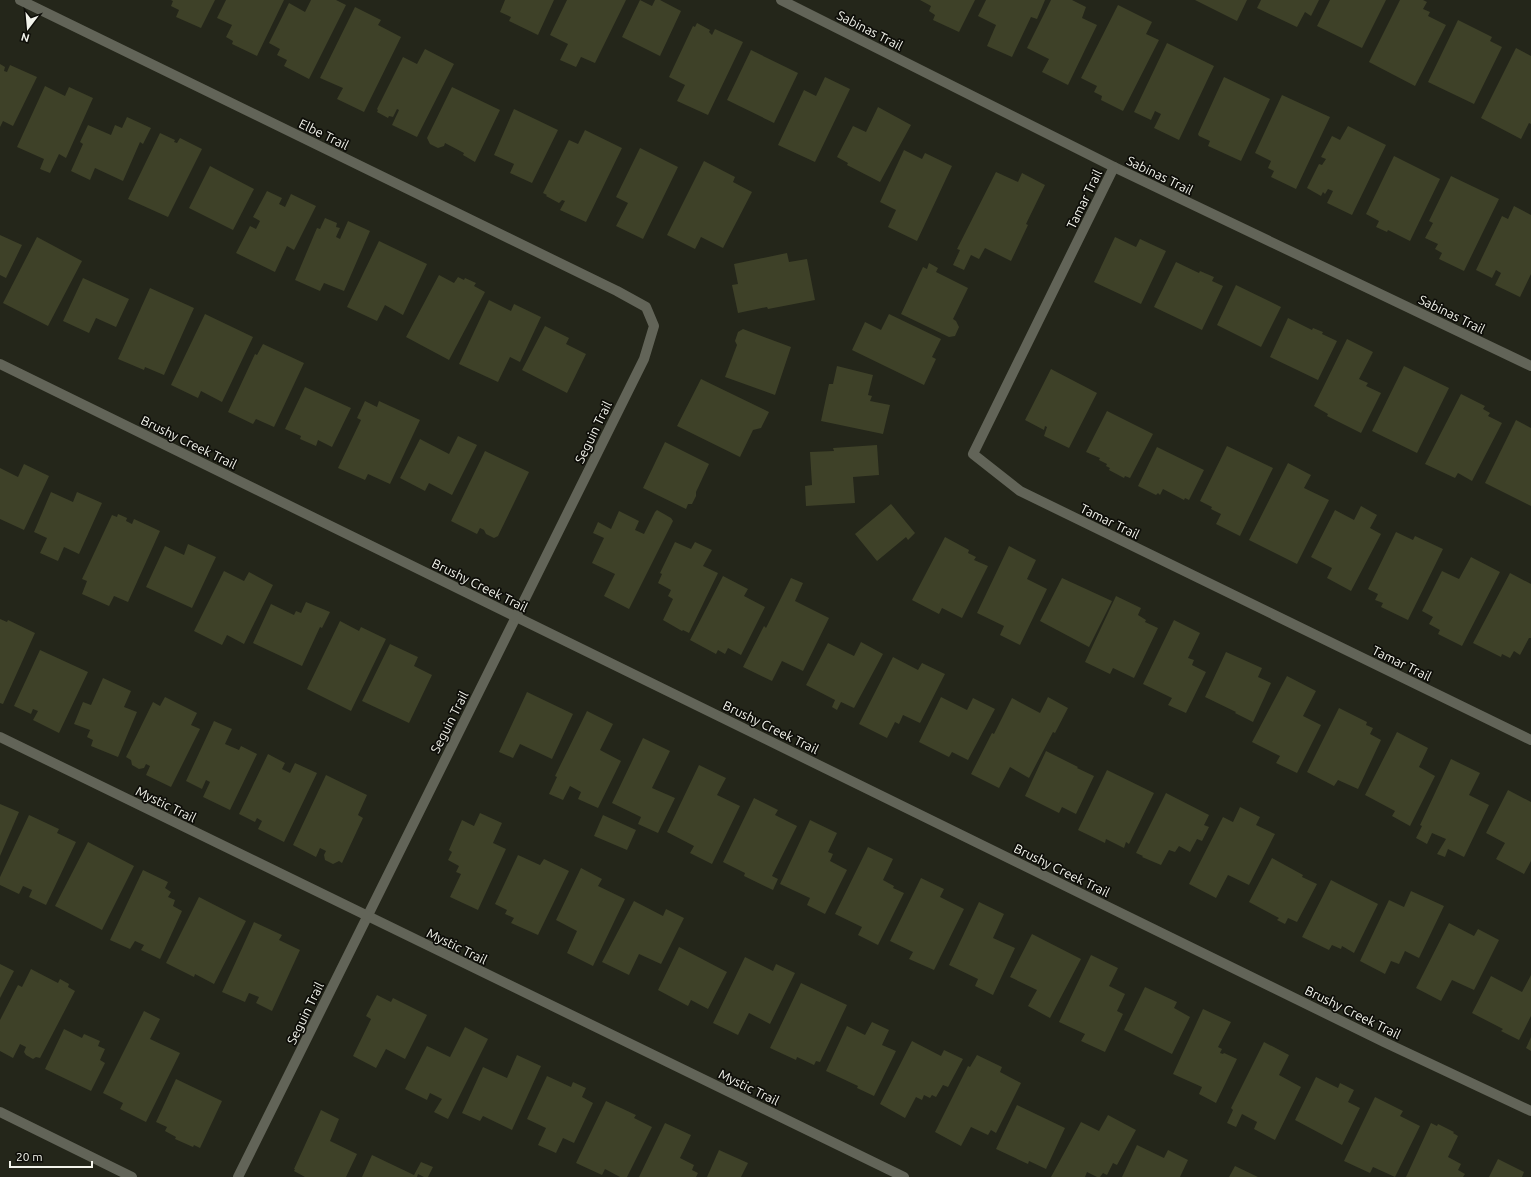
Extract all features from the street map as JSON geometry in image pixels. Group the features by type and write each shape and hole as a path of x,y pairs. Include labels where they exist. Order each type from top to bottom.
{"street":[{"name":"Elbe Trail","path":"20,0 617,291"},
{"name":"Sabinas Trail","path":"781,0 1114,167 1531,366"},
{"name":"Tamar Trail","path":"1114,167 973,454 1020,492 1531,740"},
{"name":"Seguin Trail","path":"238,1177 644,359 654,326 646,307 617,291"},
{"name":"Brushy Creek Trail","path":"0,364 1370,1035 1531,1111"},
{"name":"Mystic Trail","path":"0,737 904,1177"},
{"path":"0,1112 132,1177"}],"building":[{"path":"171,0 215,0 201,28 176,17 179,10 171,6 173,1"},
{"path":"226,0 284,0 257,56 232,44 233,41 226,37 232,25 217,18"},
{"path":"311,0 336,0 346,5 309,79 284,66 287,60 277,55 280,49 269,43 289,3 305,12"},
{"path":"505,0 554,0 538,35 509,21 511,17 500,12"},
{"path":"567,0 626,0 595,63 581,57 576,67 560,60 568,44 550,35"},
{"path":"640,0 652,6 655,0 660,0 681,11 660,56 622,37"},
{"path":"920,0 975,0 959,32 933,20 935,15 929,11 931,6"},
{"path":"986,0 1045,0 1037,19 1031,17 1012,57 987,46 996,25 978,16"},
{"path":"1051,0 1072,0 1086,7 1082,18 1097,25 1068,85 1042,72 1049,59 1027,48"},
{"path":"1195,0 1247,0 1237,21"},
{"path":"1261,0 1319,0 1311,16 1305,12 1297,27 1257,8"},
{"path":"1330,0 1386,0 1362,48 1317,26"},
{"path":"1400,0 1423,0 1427,2 1423,9 1430,12 1428,16 1446,25 1415,86 1369,62"},
{"path":"1118,5 1152,22 1146,34 1159,40 1123,111 1101,100 1102,96 1094,92 1097,86 1081,78"},
{"path":"355,7 381,20 378,25 401,37 364,112 337,99 343,88 320,78"},
{"path":"1458,20 1492,37 1490,41 1502,47 1474,104 1428,82"},
{"path":"697,23 710,30 709,32 712,35 715,29 743,42 708,115 677,101 685,85 669,77 693,26 695,27"},
{"path":"1167,43 1214,66 1179,140 1154,128 1161,114 1155,111 1151,120 1134,112"},
{"path":"1516,48 1531,56 1531,124 1529,123 1521,139 1481,118"},
{"path":"425,49 454,64 417,137 392,125 399,110 397,109 393,117 389,116 388,118 377,112 377,109 403,57 417,64"},
{"path":"751,50 798,73 774,123 727,100"},
{"path":"0,64 5,67 4,71 7,72 10,65 37,77 13,126 3,121 0,127"},
{"path":"825,77 850,89 815,162 778,145 804,90 816,96"},
{"path":"1224,77 1270,99 1241,161 1208,146 1210,141 1199,136 1198,134"},
{"path":"45,86 65,96 69,87 93,98 66,158 59,154 50,173 40,169 44,159 17,147"},
{"path":"452,87 500,110 475,162 463,155 464,153 445,143 444,146 438,148 430,144 427,138"},
{"path":"1282,95 1330,117 1296,189 1271,177 1274,171 1268,168 1271,161 1255,153"},
{"path":"878,107 911,125 880,182 847,165 848,163 837,157 853,126 866,132"},
{"path":"514,109 558,130 532,183 510,173 514,164 494,155"},
{"path":"127,117 151,128 143,144 140,142 123,181 95,168 90,180 71,171 83,144 80,142 88,125 111,135 115,125 122,128"},
{"path":"1348,126 1386,145 1352,215 1327,203 1333,191 1328,189 1325,194 1323,192 1321,196 1307,188 1319,164 1322,165 1326,159 1321,157 1332,136 1340,140"},
{"path":"585,130 622,148 586,222 560,210 565,201 562,200 559,203 543,193 569,140 578,144"},
{"path":"160,133 175,140 174,142 177,143 180,138 202,149 168,217 128,199"},
{"path":"640,148 678,167 643,239 616,226 628,203 616,197"},
{"path":"904,150 922,159 925,153 952,166 917,241 888,227 896,210 880,202"},
{"path":"1394,156 1440,179 1410,241 1388,230 1387,232 1376,227 1379,221 1366,214"},
{"path":"704,161 735,177 733,182 752,192 723,248 701,237 695,249 667,235"},
{"path":"210,166 254,189 233,230 189,208"},
{"path":"996,172 1018,182 1022,173 1045,185 1026,224 1028,225 1011,261 985,248 979,259 971,255 964,270 953,265 960,250 957,249"},
{"path":"1451,176 1499,199 1464,271 1439,259 1442,253 1435,249 1438,244 1425,238 1433,223 1429,221"},
{"path":"267,191 282,198 279,204 285,207 291,194 316,206 294,250 287,246 275,272 236,253 250,226 256,229 260,221 253,217"},
{"path":"1514,206 1531,215 1531,274 1520,297 1495,285 1501,273 1496,270 1492,278 1476,270 1502,216 1508,219"},
{"path":"325,218 337,223 336,227 340,228 336,237 340,239 348,221 370,231 344,291 324,283 320,291 295,280 317,228 320,229"},
{"path":"0,235 22,245 6,278 0,275"},
{"path":"37,237 82,261 48,326 3,303"},
{"path":"1115,237 1136,247 1140,239 1166,251 1141,304 1094,282"},
{"path":"379,241 427,264 403,315 385,305 377,321 347,307"},
{"path":"787,253 789,262 807,259 815,300 738,313 732,285 738,284 734,264"},
{"path":"1176,262 1199,273 1200,271 1214,277 1212,281 1223,286 1202,330 1154,307"},
{"path":"929,263 938,268 936,272 968,288 953,319 959,327 955,336 949,337 901,314 923,267 927,269"},
{"path":"439,275 454,283 458,277 464,280 465,278 476,283 474,286 485,292 449,360 406,337"},
{"path":"83,278 129,299 116,327 96,318 89,333 63,321"},
{"path":"1236,285 1281,307 1261,347 1217,325"},
{"path":"150,288 194,308 164,375 145,367 144,370 118,359"},
{"path":"489,300 511,311 514,304 541,317 520,362 510,357 498,382 459,364"},
{"path":"205,314 253,337 222,402 201,391 198,398 171,385"},
{"path":"889,314 941,339 932,357 936,359 924,385 852,350 865,322 881,330"},
{"path":"1288,318 1312,330 1313,328 1323,332 1322,334 1337,341 1318,380 1270,357"},
{"path":"545,326 569,338 566,344 586,354 567,393 522,370"},
{"path":"743,329 791,347 775,395 725,377 737,345 735,341 738,332"},
{"path":"1347,339 1373,352 1359,379 1368,383 1366,386 1381,393 1361,433 1327,416 1328,414 1314,406"},
{"path":"263,344 304,363 274,427 256,419 253,424 228,412 255,354 257,355"},
{"path":"837,366 873,375 868,395 872,396 870,401 890,405 883,434 821,421 829,384 833,384"},
{"path":"1404,366 1449,388 1417,453 1372,431"},
{"path":"1051,369 1097,393 1069,448 1044,436 1047,427 1045,426 1044,430 1025,420"},
{"path":"701,379 769,412 761,428 753,430 740,457 677,426"},
{"path":"305,387 351,408 332,447 318,440 316,446 300,439 301,436 285,429"},
{"path":"1461,394 1485,406 1483,409 1490,413 1488,416 1502,423 1472,481 1458,473 1455,478 1425,464"},
{"path":"365,401 377,407 379,401 420,420 390,484 368,474 365,480 338,468 361,420 357,418"},
{"path":"1107,411 1153,434 1130,478 1125,476 1124,478 1109,470 1110,468 1106,466 1107,464 1099,460 1100,458 1086,452"},
{"path":"1516,420 1531,428 1531,506 1485,483"},
{"path":"458,436 477,445 452,495 429,483 425,491 400,478 420,439 449,454"},
{"path":"665,442 709,464 692,504 688,504 686,509 643,488"},
{"path":"877,445 879,475 853,477 855,503 806,506 805,486 812,485 810,452 834,451 833,448"},
{"path":"1227,446 1273,468 1240,536 1216,524 1221,514 1211,509 1212,507 1200,501"},
{"path":"1157,447 1204,470 1189,500 1185,498 1184,500 1163,489 1160,495 1158,493 1156,495 1138,486"},
{"path":"485,451 529,472 498,536 494,538 486,534 484,530 480,528 477,534 451,521"},
{"path":"1288,463 1311,475 1304,488 1329,500 1297,564 1249,540"},
{"path":"24,464 49,476 24,530 0,519 0,468 18,477"},
{"path":"51,492 73,502 77,492 102,503 79,554 64,547 58,561 40,553 47,538 34,532"},
{"path":"891,504 915,533 908,540 906,537 877,561 855,534"},
{"path":"1361,506 1377,515 1370,528 1381,534 1351,591 1327,578 1332,568 1311,557 1335,510 1354,520"},
{"path":"657,510 671,518 673,521 629,609 604,596 615,574 592,563 604,538 593,533 598,522 611,529 619,511 639,521 635,530 644,534"},
{"path":"118,514 127,518 126,521 132,524 134,519 160,531 128,602 114,596 109,606 82,594 87,581 82,579 112,515 117,517"},
{"path":"1396,532 1413,540 1415,536 1443,549 1408,620 1381,607 1383,603 1375,600 1378,594 1368,589"},
{"path":"945,537 969,550 968,553 976,557 974,560 988,566 962,618 942,608 939,614 912,600"},
{"path":"675,542 691,549 695,542 712,550 703,566 718,573 689,633 683,630 682,631 663,620 673,599 668,596 671,590 658,583 662,574 660,573"},
{"path":"188,544 216,557 192,608 146,587 165,546 184,555"},
{"path":"1009,546 1036,560 1027,579 1047,589 1020,645 1000,635 1004,626 977,613"},
{"path":"1471,557 1500,572 1462,646 1438,634 1440,630 1429,624 1433,617 1422,611 1442,571 1459,579"},
{"path":"224,571 244,581 249,572 273,585 244,644 227,635 222,645 194,631"},
{"path":"1510,573 1531,584 1531,638 1529,638 1520,655 1514,651 1510,658 1502,654 1501,657 1473,643"},
{"path":"723,576 748,589 744,596 765,607 741,655 728,648 725,654 718,650 716,654 690,640"},
{"path":"791,578 803,583 795,601 829,618 803,671 782,661 772,681 743,667 764,626 766,628"},
{"path":"1062,578 1112,601 1089,647 1040,621"},
{"path":"1116,596 1141,608 1138,615 1146,620 1145,622 1158,628 1134,678 1113,668 1110,674 1085,662"},
{"path":"306,602 330,612 322,628 320,627 302,666 253,643 271,604 294,615 296,611 301,613"},
{"path":"0,619 7,622 8,620 35,633 3,704 0,703"},
{"path":"1174,620 1200,633 1188,658 1194,660 1192,665 1206,672 1186,713 1168,705 1172,698 1143,684"},
{"path":"340,621 359,631 361,627 386,639 351,711 307,689"},
{"path":"861,642 883,654 854,708 841,702 837,710 832,707 835,700 806,685 828,643 854,656"},
{"path":"390,644 418,657 414,666 432,675 409,723 362,701"},
{"path":"40,650 88,672 59,733 33,720 38,711 33,709 31,714 14,706"},
{"path":"1226,652 1262,668 1258,677 1271,683 1253,722 1205,697"},
{"path":"893,657 918,670 922,663 945,674 920,723 903,715 899,724 895,722 887,738 859,724"},
{"path":"1287,676 1316,691 1303,716 1321,725 1297,773 1276,763 1280,756 1252,742"},
{"path":"103,678 131,691 124,707 137,712 118,757 91,746 93,740 87,737 90,730 74,724 83,702 91,705"},
{"path":"527,692 573,714 552,759 520,744 513,758 499,752"},
{"path":"165,697 197,713 191,725 200,729 171,787 146,775 150,766 146,764 144,768 139,769 132,765 131,760 126,757 153,702 160,706"},
{"path":"941,697 967,710 973,698 995,709 968,760 952,752 949,757 919,742"},
{"path":"1048,697 1068,708 1055,733 1053,732 1029,778 1010,767 999,788 971,774 992,733 994,734 1012,698 1040,713"},
{"path":"1339,708 1367,722 1366,725 1373,728 1370,734 1381,740 1358,789 1338,780 1334,786 1307,772"},
{"path":"587,711 613,724 600,750 621,761 598,808 578,799 581,792 570,786 563,800 549,794 557,777 555,776"},
{"path":"214,721 232,729 225,744 239,750 241,746 257,754 230,810 203,797 210,782 206,780 202,789 186,781"},
{"path":"1397,732 1428,748 1419,767 1435,776 1410,826 1392,816 1395,811 1365,795"},
{"path":"643,738 670,751 652,788 675,798 658,833 638,824 641,817 612,803"},
{"path":"1046,751 1094,776 1076,814 1062,807 1059,813 1025,796"},
{"path":"268,754 285,763 282,769 290,773 295,763 317,773 284,842 258,829 262,821 257,818 255,822 239,814"},
{"path":"1451,759 1480,773 1469,795 1489,805 1464,857 1448,849 1445,857 1437,854 1446,839 1432,833 1427,844 1416,838 1422,826 1420,825"},
{"path":"699,765 726,778 717,795 740,806 712,864 690,853 694,846 667,832"},
{"path":"1107,770 1154,793 1129,844 1126,842 1124,848 1106,839 1105,843 1078,830"},
{"path":"326,775 367,795 358,815 363,818 342,863 339,861 333,864 325,860 324,855 326,851 320,848 316,857 293,845"},
{"path":"1508,790 1531,802 1531,861 1524,874 1496,859 1505,843 1486,833"},
{"path":"1166,793 1209,815 1204,825 1209,827 1202,841 1197,839 1190,852 1179,846 1175,852 1169,850 1161,865 1136,853"},
{"path":"754,798 778,810 775,815 797,826 772,876 778,879 773,890 744,876 745,873 723,862"},
{"path":"0,804 19,812 0,856"},
{"path":"1240,807 1260,817 1256,825 1275,834 1249,885 1228,875 1216,898 1189,884 1223,817 1233,822"},
{"path":"480,813 502,823 493,843 506,849 478,910 450,897 461,874 456,872 459,866 448,860 452,852 449,850 462,820 474,826"},
{"path":"29,815 59,829 57,833 76,842 46,905 29,897 32,890 23,886 19,894 0,885 0,877"},
{"path":"603,815 636,830 627,850 594,836"},
{"path":"810,820 837,833 828,852 833,854 830,861 847,870 825,914 807,905 810,898 780,884"},
{"path":"88,842 134,866 102,930 55,906"},
{"path":"868,847 893,859 883,880 894,886 893,888 904,893 878,945 858,935 862,927 835,914"},
{"path":"518,855 540,865 544,859 569,871 538,935 511,923 514,918 505,914 507,910 495,904"},
{"path":"1272,858 1303,875 1302,877 1317,884 1297,922 1288,918 1285,924 1277,920 1279,918 1249,902"},
{"path":"581,868 602,879 598,886 625,899 593,966 567,953 577,931 556,920"},
{"path":"143,870 168,882 165,888 171,892 168,897 175,900 173,906 182,911 160,959 141,950 144,945 135,941 130,949 110,940"},
{"path":"921,878 944,889 940,897 964,909 934,970 909,959 913,952 890,941"},
{"path":"1331,880 1378,904 1354,953 1342,946 1341,949 1332,945 1329,950 1302,937"},
{"path":"1411,891 1444,906 1419,958 1405,951 1399,964 1391,961 1385,974 1360,961 1389,900 1404,907"},
{"path":"199,897 246,921 214,984 195,974 194,977 166,963"},
{"path":"634,901 663,916 666,909 684,918 661,964 639,954 629,975 602,962"},
{"path":"979,902 1004,914 993,938 1015,948 993,995 975,986 978,979 949,965"},
{"path":"254,922 282,935 279,940 300,950 272,1011 256,1003 259,997 249,993 245,1002 222,992"},
{"path":"1449,923 1474,936 1478,929 1499,940 1474,990 1452,980 1441,1001 1416,988"},
{"path":"1032,934 1081,959 1050,1018 1028,1006 1037,990 1010,977"},
{"path":"679,947 727,972 708,1009 691,1000 688,1006 658,990"},
{"path":"1091,955 1118,968 1109,986 1125,994 1117,1011 1123,1014 1105,1052 1081,1041 1085,1034 1059,1022"},
{"path":"745,957 773,971 776,964 795,973 770,1024 749,1013 738,1035 713,1023"},
{"path":"0,964 14,971 0,998"},
{"path":"31,969 58,983 60,979 69,984 68,987 75,991 40,1058 36,1057 33,1059 26,1055 24,1052 26,1047 20,1044 13,1058 0,1051 0,1020 18,985 22,987"},
{"path":"1531,975 1531,1016 1519,1040 1501,1031 1503,1029 1472,1013 1491,976 1522,992"},
{"path":"801,983 847,1005 820,1062 816,1061 814,1065 797,1057 796,1060 770,1048"},
{"path":"1145,987 1177,1002 1174,1008 1190,1017 1172,1054 1124,1030"},
{"path":"377,995 391,1002 393,998 427,1015 405,1059 386,1049 376,1068 353,1056 371,1019 366,1016"},
{"path":"1203,1009 1231,1022 1218,1047 1222,1049 1220,1053 1224,1053 1237,1059 1216,1103 1199,1094 1202,1087 1173,1074"},
{"path":"144,1011 160,1019 150,1039 180,1053 146,1122 120,1109 123,1103 103,1093"},
{"path":"872,1022 889,1030 882,1045 896,1051 874,1096 857,1088 858,1086 826,1071 847,1026 865,1035"},
{"path":"465,1027 488,1039 448,1119 434,1112 442,1099 430,1093 427,1100 405,1089 427,1046 450,1057"},
{"path":"64,1029 82,1038 84,1034 100,1041 98,1046 105,1049 100,1060 105,1063 91,1091 45,1069"},
{"path":"1531,1037 1531,1051 1526,1048"},
{"path":"912,1041 941,1056 944,1050 963,1059 948,1087 943,1085 936,1097 932,1095 930,1098 924,1095 922,1100 916,1097 905,1118 880,1104"},
{"path":"1264,1042 1289,1055 1279,1075 1301,1087 1275,1140 1254,1129 1257,1122 1242,1114 1236,1127 1227,1123 1233,1110 1231,1108"},
{"path":"517,1055 541,1066 512,1130 483,1116 480,1121 462,1113 483,1067 507,1078"},
{"path":"977,1055 1002,1067 1000,1072 1021,1083 996,1133 991,1130 988,1135 971,1127 961,1146 935,1132 968,1066 970,1067"},
{"path":"547,1076 571,1087 573,1082 586,1088 582,1097 593,1103 574,1143 563,1138 556,1153 538,1145 546,1128 527,1119"},
{"path":"1316,1077 1338,1088 1340,1083 1354,1090 1348,1102 1360,1108 1342,1145 1295,1120"},
{"path":"176,1079 222,1101 200,1148 194,1145 193,1147 175,1139 176,1137 165,1131 167,1127 156,1122"},
{"path":"1375,1097 1403,1111 1400,1116 1420,1126 1395,1177 1373,1167 1370,1173 1344,1161"},
{"path":"606,1101 636,1115 634,1118 652,1127 627,1177 620,1177 605,1169 602,1175 576,1163"},
{"path":"1017,1105 1065,1128 1046,1169 1029,1161 1028,1164 996,1149"},
{"path":"321,1110 339,1119 330,1141 357,1154 346,1177 305,1177 294,1171"},
{"path":"1108,1115 1136,1130 1117,1165 1113,1163 1107,1175 1103,1173 1100,1177 1087,1172 1085,1177 1051,1177 1081,1122 1099,1131"},
{"path":"665,1123 691,1135 680,1158 694,1165 692,1170 698,1173 696,1177 639,1177"},
{"path":"1431,1123 1437,1126 1438,1124 1454,1132 1453,1133 1458,1136 1448,1157 1461,1164 1458,1170 1465,1174 1463,1177 1406,1177"},
{"path":"1137,1145 1164,1158 1168,1150 1188,1160 1180,1177 1122,1177"},
{"path":"719,1150 748,1163 741,1177 707,1177"},
{"path":"372,1155 414,1175 421,1162 433,1167 428,1177 418,1174 417,1177 362,1177"},
{"path":"1498,1159 1524,1172 1522,1177 1489,1177"},
{"path":"1235,1166 1258,1177 1229,1177"}]}
